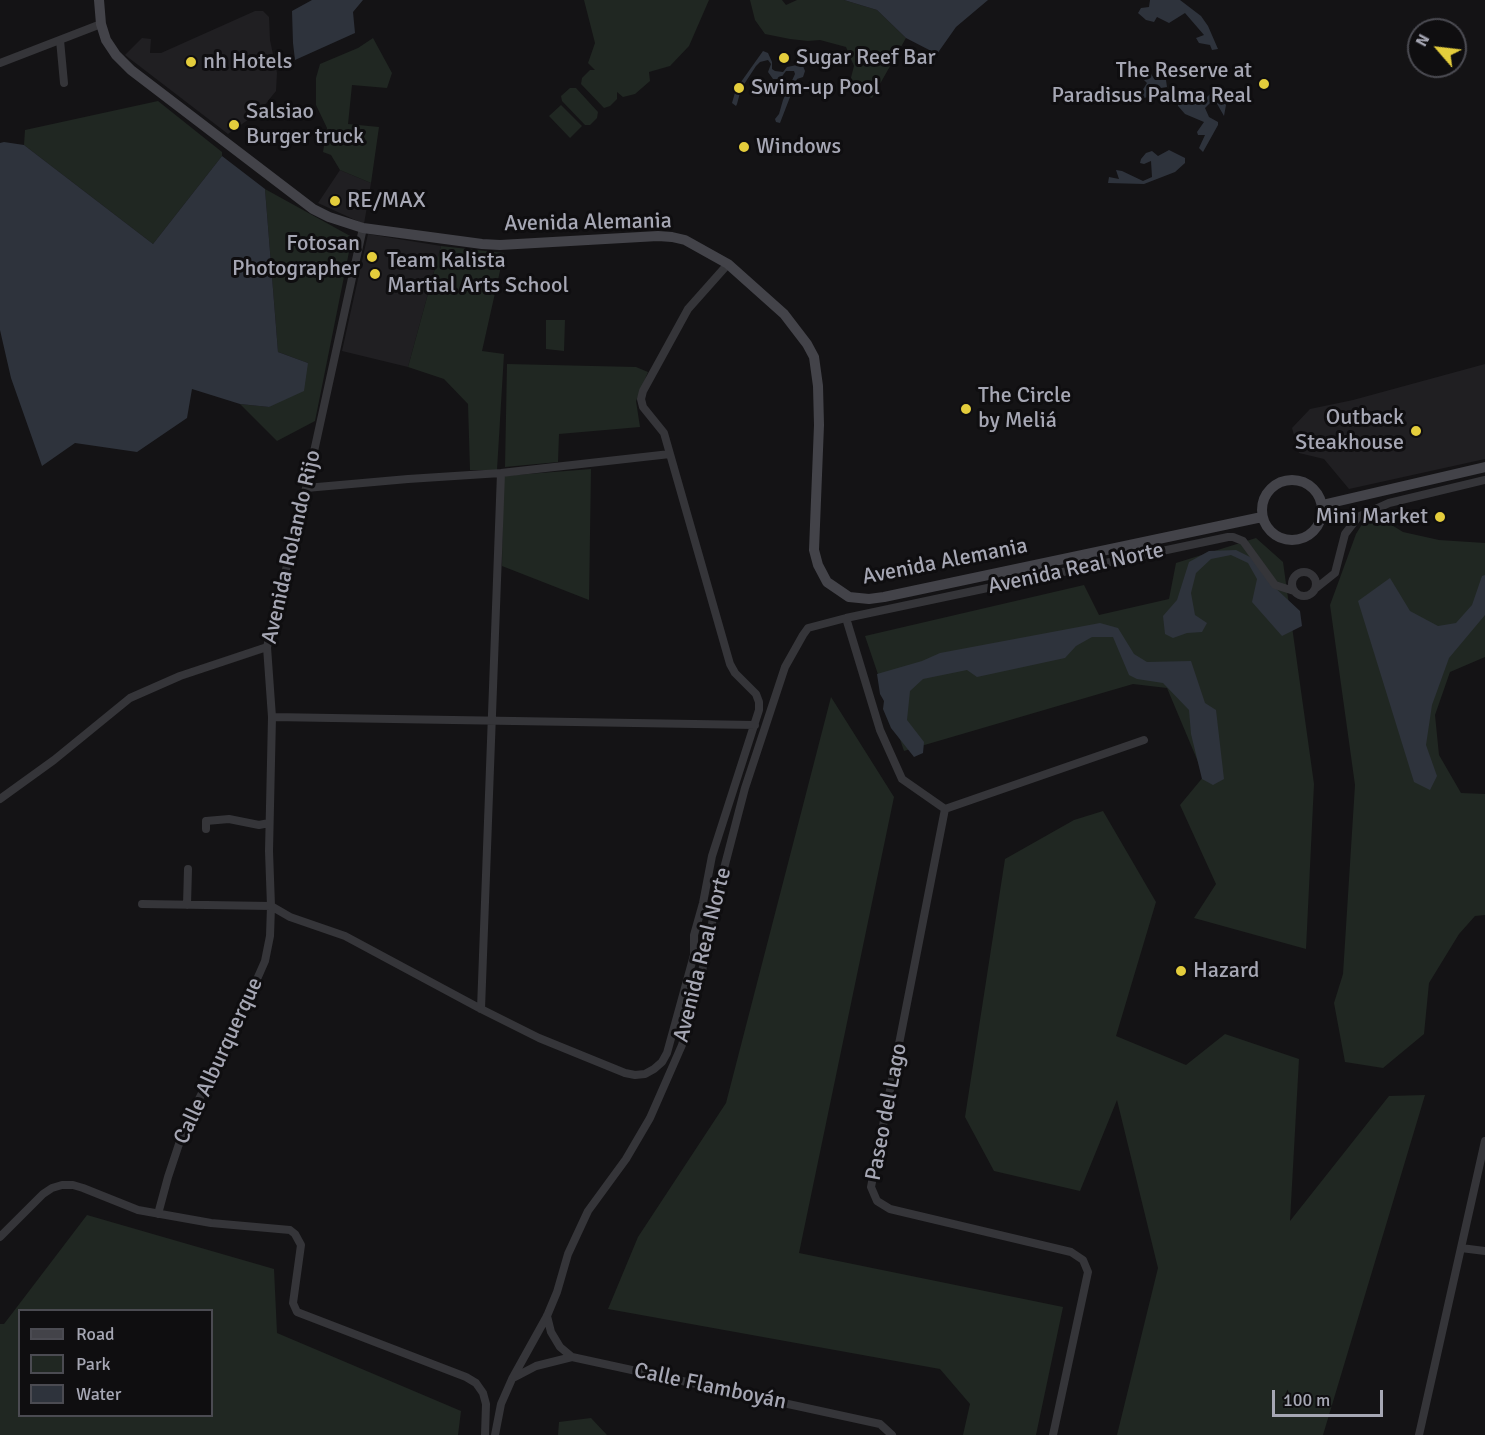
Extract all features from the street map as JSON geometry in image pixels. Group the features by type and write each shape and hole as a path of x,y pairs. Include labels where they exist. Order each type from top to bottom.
{"street":[{"name":"Avenida Alemania","path":"99,0 101,24 106,40 116,56 130,70 313,209 343,223 424,237 500,245 672,237 685,240 728,264 784,314 807,344 813,357 818,386 819,425 814,550 818,566 827,582 849,597 869,599 884,597 1262,517"},
{"path":"0,63 101,24"},
{"path":"60,39 64,83"},
{"name":"Avenida Rolando Rijo","path":"271,906 269,823 272,717 267,647 306,488 363,228"},
{"path":"142,904 271,906 290,917 345,936 539,1038 625,1073 645,1074 662,1062 667,1053 694,955 694,935 712,856 759,710 759,702 756,694 735,673 730,664 670,454 659,425 643,407 641,395 688,309 728,264"},
{"path":"306,488 501,473 670,454"},
{"path":"1322,505 1485,466"},
{"path":"481,1009 501,473"},
{"path":"1290,480 1307,484 1319,496 1322,505 1320,522 1309,535 1301,539 1291,540 1276,536 1262,517 1261,508 1267,492 1280,482 1290,480"},
{"path":"1292,581 1294,591 1305,596 1327,581 1338,568 1345,534 1358,517 1389,503 1485,480"},
{"name":"Avenida Real Norte","path":"495,1435 501,1404 512,1379 547,1316 568,1254 588,1211 626,1160 650,1118 682,1045 700,981 721,880 744,788 785,667 808,628 1228,537 1243,541 1271,582 1294,591"},
{"path":"1283,588 1302,572 1311,575 1315,589"},
{"path":"1314,579 1327,581"},
{"path":"846,618 880,730 902,779 945,809 1144,740"},
{"path":"0,799 54,760 130,698 180,676 267,647"},
{"path":"272,717 754,725"},
{"name":"Paseo del Lago","path":"945,809 871,1187 877,1201 890,1209 1071,1252 1083,1260 1088,1272 1053,1435"},
{"path":"206,829 206,821 229,819 259,825 269,823"},
{"path":"187,905 188,869"},
{"name":"Calle Alburquerque","path":"158,1214 180,1141 265,961 270,936 271,906"},
{"path":"1419,1435 1485,1140"},
{"path":"0,1237 43,1194 62,1185 83,1188 138,1210 158,1214 211,1223 290,1230 301,1245 293,1303 297,1312 466,1377 476,1383 483,1393 486,1404 485,1435"},
{"path":"1461,1248 1485,1251"},
{"path":"547,1316 551,1332 560,1347 572,1357"},
{"path":"512,1379 536,1366 572,1357"},
{"name":"Calle Flamboyán","path":"572,1357 880,1425 892,1435"}],"shaded area":[{"path":"255,11 263,11 269,17 270,40 277,73 276,91 259,112 228,134 125,55 142,38 151,39 150,53 161,53"},
{"path":"340,170 371,183 364,224 318,203"},
{"path":"368,234 441,246 408,367 342,351"},
{"path":"1485,364 1485,459 1349,489 1324,459 1299,453 1292,428 1310,409 1353,400"}],"green space":[{"path":"584,0 709,0 689,46 670,66 649,72 650,81 635,94 623,97 617,92 617,99 604,108 581,84 582,78 590,70 595,70 588,63 595,43"},
{"path":"750,0 782,0 786,5 797,0 844,0 877,10 906,38 872,98 848,89 854,66 846,47 820,40 808,41 765,34 755,20"},
{"path":"373,38 392,73 387,88 352,85 348,124 379,127 371,183 340,170 331,155 323,152 327,128 316,105 316,78 320,64 358,48"},
{"path":"570,88 576,88 598,112 597,118 590,125 585,125 562,101 561,96"},
{"path":"158,101 222,152 222,156 153,244 24,145 25,130"},
{"path":"561,105 582,126 570,138 549,116"},
{"path":"265,189 352,237 315,421 277,441 240,404 269,407 308,363 278,352"},
{"path":"441,246 504,253 482,351 504,354 497,470 470,470 468,404 444,379 408,367"},
{"path":"546,320 565,320 564,351 546,349"},
{"path":"507,364 636,367 648,372 636,401 640,427 559,434 558,462 505,467"},
{"path":"591,469 589,600 502,566 503,476"},
{"path":"1377,516 1403,532 1439,540 1485,543 1485,657 1450,672 1435,715 1439,755 1461,793 1485,794 1485,915 1475,916 1459,934 1429,983 1424,1034 1383,1068 1345,1062 1334,1003 1343,974 1355,785 1330,605 1356,534 1364,521"},
{"path":"1256,538 1283,562 1314,784 1306,949 1194,918 1216,884 1180,805 1204,776 1167,688 1133,684 904,751 865,636 1084,585 1099,615 1169,599 1176,563"},
{"path":"831,697 894,797 799,1253 1063,1307 1036,1435 963,1435 970,1404 940,1369 608,1309 638,1237 726,1103"},
{"path":"1103,811 1156,902 1116,1036 1186,1065 1225,1034 1299,1059 1290,1221 1389,1096 1425,1095 1323,1435 1117,1435 1158,1268 1117,1100 1080,1191 994,1171 965,1117 1005,859 1074,820"},
{"path":"87,1215 274,1269 277,1333 461,1411 458,1435 0,1435 0,1324 4,1324"},
{"path":"591,1418 607,1435 558,1435 559,1422"}],"water":[{"path":"312,0 363,0 353,12 355,33 295,60 292,11"},
{"path":"844,0 988,0 956,27 937,54 906,38 877,10"},
{"path":"1150,0 1180,0 1201,16 1218,49 1212,50 1210,45 1199,43 1196,38 1204,35 1185,13 1169,23 1157,17 1154,22 1146,20 1138,13 1141,8 1149,7"},
{"name":"Swim-up Pool","path":"763,51 768,53 772,62 772,69 775,71 783,72 787,67 797,65 803,66 805,71 803,77 797,79 780,123 775,119 795,74 794,71 786,71 780,79 773,79 768,72 771,64 768,60 756,66 741,89 736,106 732,103 736,89"},
{"path":"1144,71 1149,71 1155,80 1166,80 1167,87 1155,89 1151,96 1144,98 1142,91 1147,83 1142,78"},
{"path":"1188,89 1200,98 1207,97 1215,89 1221,90 1220,93 1226,105 1224,116 1216,102 1211,102 1205,108 1209,117 1218,122 1218,125 1203,152 1199,148 1205,135 1198,135 1197,132 1204,122 1185,114 1178,106 1178,96 1183,90"},
{"path":"0,143 24,145 153,244 222,156 265,189 278,352 308,363 304,391 269,407 240,404 192,389 187,418 137,452 75,443 42,466 11,378 0,330"},
{"path":"1169,150 1185,158 1185,163 1175,172 1144,184 1108,183 1109,177 1119,179 1116,170 1143,181 1152,177 1151,161 1144,164 1140,163 1141,159 1146,153 1152,151 1158,156"},
{"path":"1236,550 1250,557 1265,573 1272,585 1300,611 1302,626 1282,636 1252,602 1257,579 1248,563 1231,555 1211,559 1196,573 1191,593 1195,615 1207,623 1202,632 1187,633 1173,638 1165,634 1163,616 1177,600 1189,562 1209,551"},
{"path":"1485,575 1485,615 1449,658 1432,705 1426,745 1437,776 1430,790 1414,782 1358,601 1390,578 1410,611 1438,626 1456,623 1472,605 1482,576"},
{"path":"1100,623 1118,628 1134,654 1147,662 1191,661 1205,703 1216,710 1224,779 1213,785 1202,779 1191,734 1189,710 1163,683 1137,679 1129,675 1113,637 1092,637 1076,646 1065,658 977,677 967,670 923,679 910,691 907,720 924,742 923,753 914,757 891,728 883,709 884,701 880,694 877,674 922,661 940,653"}],"place":[{"name":"Sugar Reef Bar","path":"784,58"},
{"name":"nh Hotels","path":"191,62"},
{"name":"The Reserve at Paradisus Palma Real","path":"1264,84"},
{"name":"Swim-up Pool","path":"739,88"},
{"name":"Salsiao Burger truck","path":"234,125"},
{"name":"Windows","path":"744,147"},
{"name":"RE/MAX","path":"335,201"},
{"name":"Fotosan Photographer","path":"372,257"},
{"name":"Team Kalista Martial Arts School","path":"375,274"},
{"name":"The Circle by Meliá","path":"966,409"},
{"name":"Outback Steakhouse","path":"1416,431"},
{"name":"Mini Market","path":"1440,517"},
{"name":"Hazard","path":"1181,971"}]}
